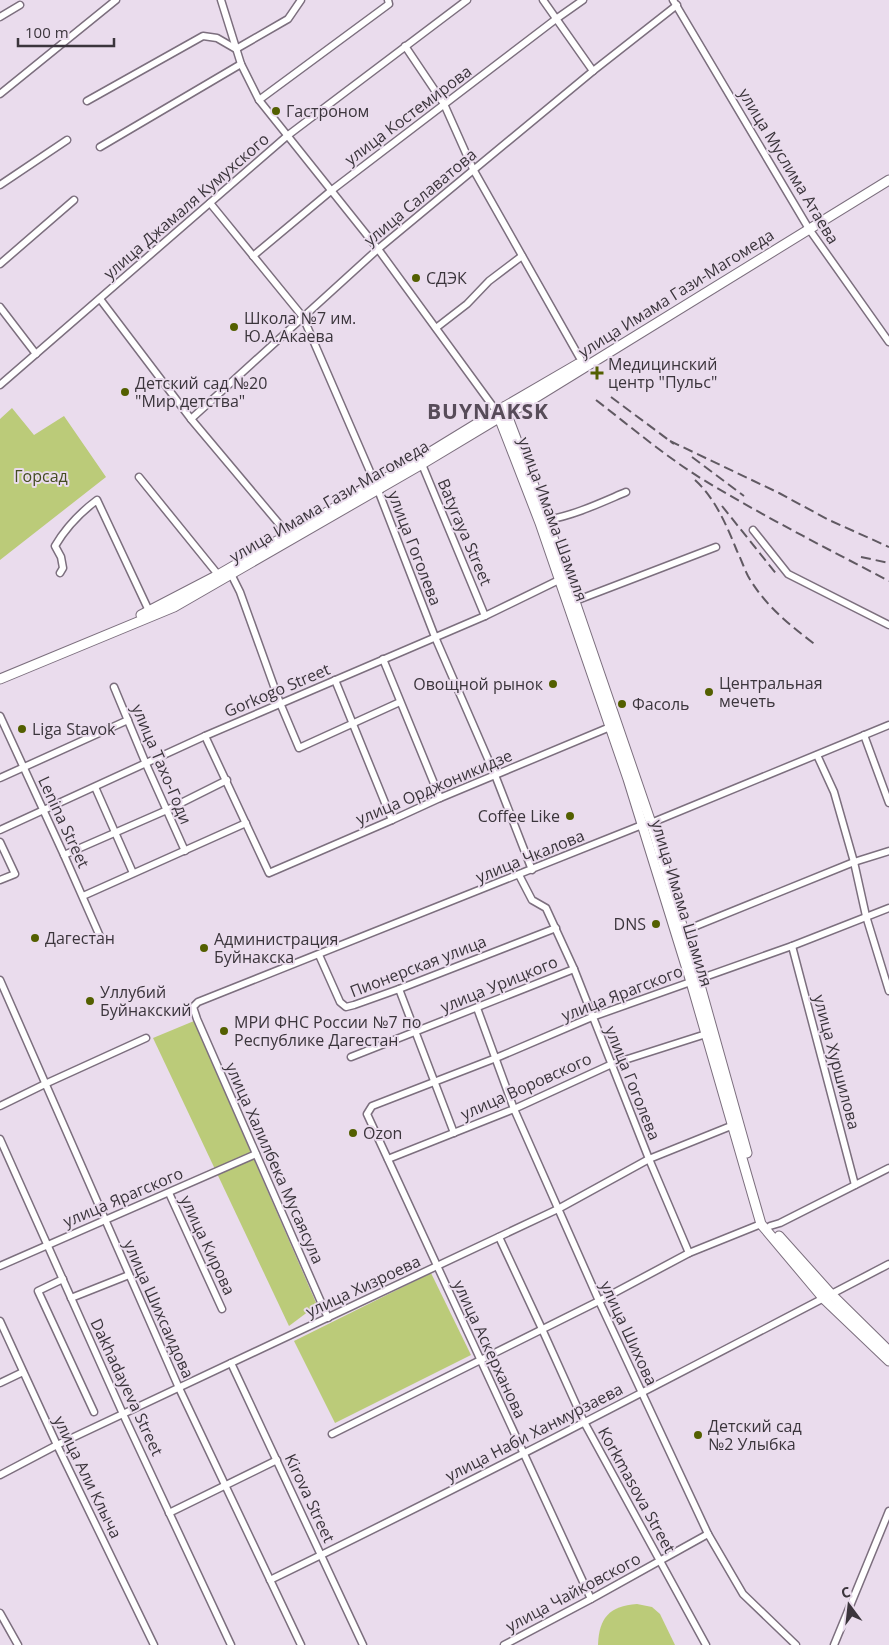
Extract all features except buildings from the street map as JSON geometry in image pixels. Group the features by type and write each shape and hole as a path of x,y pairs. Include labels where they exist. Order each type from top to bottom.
{"main road":[{"path":"808,226 889,175"},
{"name":"улица Имама Гази-Магомеда","path":"220,577 231,574 290,536 502,413 522,406 584,364 808,226 889,180"},
{"name":"улица Имама Шамиля","path":"502,413 546,520 610,727 647,824 684,933 706,1034 736,1124"},
{"name":"улица Имама Шамиля","path":"502,413 540,523 563,578 575,601 695,980 766,1225 828,1296 889,1361"},
{"path":"0,679 150,614 220,577 290,536"},
{"path":"0,674 150,614"},
{"name":"улица Имама Шамиля","path":"828,1296 889,1351"}],"street":[{"path":"0,94 116,0"},
{"path":"221,0 241,64 259,100 332,190 502,413"},
{"path":"236,48 288,20 301,0"},
{"path":"259,100 389,4 388,0"},
{"name":"улица Джамаля Кумухского","path":"0,385 287,136 467,0"},
{"path":"543,0 593,71"},
{"name":"улица Костемирова","path":"253,256 332,190 583,0"},
{"name":"улица Салаватова","path":"191,419 378,250 675,3"},
{"name":"улица Муслима Атаева","path":"675,3 808,226 889,342"},
{"path":"0,18 20,5"},
{"path":"87,101 204,36 217,38 236,48"},
{"path":"405,46 444,104 474,169 584,364"},
{"path":"100,148 241,64"},
{"path":"0,185 67,140"},
{"path":"0,264 74,200"},
{"name":"улица Гоголева","path":"210,203 303,317 377,487 435,637 495,775 532,870"},
{"path":"436,328 467,304 488,281 522,256"},
{"path":"100,299 191,419 290,536"},
{"path":"0,307 36,354"},
{"name":"Batyraya Street","path":"420,462 485,616"},
{"path":"139,477 220,577"},
{"path":"546,520 560,518 626,492"},
{"path":"60,573 63,568 61,557 55,546 87,508 98,500 150,614"},
{"path":"753,530 788,574 889,625"},
{"path":"575,601 716,548"},
{"path":"231,574 240,592 280,703 299,748 400,702"},
{"name":"Gorkogo Street","path":"0,830 205,736 485,616 563,578"},
{"path":"383,659 440,798"},
{"path":"335,680 392,820"},
{"name":"улица Тахо-Годи","path":"114,687 185,851"},
{"name":"Lenina Street","path":"0,716 102,942"},
{"path":"0,778 128,720"},
{"name":"улица Чкалова","path":"197,1019 193,1007 198,1002 647,824 889,725"},
{"name":"улица Орджоникидзе","path":"246,823 269,873 440,798 610,727"},
{"path":"864,735 889,803"},
{"path":"82,896 246,823 205,736"},
{"path":"817,755 834,792 854,862 866,916 889,991"},
{"path":"64,855 166,810 227,780"},
{"path":"95,787 133,873"},
{"path":"0,842 15,874 0,880"},
{"path":"684,933 686,930 854,862 889,850"},
{"name":"улица Гоголева","path":"519,874 532,900 546,908 556,928 649,1160 689,1253"},
{"name":"улица Ярагского","path":"369,1110 372,1106 496,1058 592,1017 792,946 889,908"},
{"name":"Пионерская улица","path":"319,955 340,1002 346,1007 399,989 556,928"},
{"name":"улица Хуршилова","path":"792,946 856,1185"},
{"name":"улица Урицкого","path":"351,1057 574,969"},
{"name":"улица Шихсаидова","path":"1,983 179,1388 301,1645"},
{"path":"399,989 454,1133"},
{"name":"улица Шихова","path":"477,1008 514,1109 599,1302 708,1534 743,1594 796,1645"},
{"name":"улица Халилбека Мусаясула","path":"197,1019 328,1318"},
{"name":"улица Воровского","path":"388,1159 514,1109 612,1064 706,1034"},
{"path":"0,1106 146,1038"},
{"name":"улица Аскерханова","path":"369,1110 367,1114 591,1599"},
{"name":"улица Хизроева","path":"0,1476 58,1445 558,1209 649,1160 736,1124"},
{"name":"Dakhadayeva Street","path":"0,1140 231,1645"},
{"name":"улица Ярагского","path":"0,1266 256,1154"},
{"path":"332,1434 599,1302 689,1253 766,1225 780,1223 889,1168"},
{"name":"улица Кирова","path":"168,1193 222,1309"},
{"name":"Korkmasova Street","path":"499,1237 584,1422 706,1645"},
{"name":"улица Наби Ханмурзаева","path":"270,1580 524,1454 889,1264"},
{"path":"71,1298 129,1275"},
{"path":"63,1280 38,1291 94,1412"},
{"name":"улица Али Клыча","path":"0,1321 154,1645"},
{"name":"Kirova Street","path":"231,1364 363,1645"},
{"path":"0,1383 23,1372"},
{"path":"169,1513 277,1460"},
{"path":"834,1645 889,1512"},
{"name":"улица Чайковского","path":"504,1645 708,1534"},
{"path":"0,1614 18,1645"}],"green space":[{"name":"Горсад","path":"12,408 34,435 64,416 106,477 0,560 0,419"},
{"path":"194,1021 317,1305 289,1326 153,1038"},
{"path":"431,1273 471,1355 335,1423 294,1341"},
{"path":"637,1604 652,1607 660,1614 675,1645 598,1645 601,1627 607,1615 619,1607"}],"railway":[{"path":"611,397 674,444"},
{"path":"596,400 661,451 702,479 771,519 889,581"},
{"path":"670,441 779,493 829,520 889,547"},
{"path":"692,457 744,496"},
{"path":"695,480 709,495 720,513 747,573 762,597 779,615 817,646"},
{"path":"722,506 778,576"},
{"path":"861,557 889,563"}],"place":[{"name":"Гастроном","path":"276,111"},
{"name":"СДЭК","path":"416,278"},
{"name":"Школа №7 им. Ю.А.Акаева","path":"234,327"},
{"name":"Медицинский центр \"Пульс\"","path":"597,373"},
{"name":"Детский сад №20 \"Мир детства\"","path":"125,392"},
{"name":"Овощной рынок","path":"553,684"},
{"name":"Центральная мечеть","path":"709,692"},
{"name":"Фасоль","path":"622,704"},
{"name":"Liga Stavok","path":"22,729"},
{"name":"Coffee Like","path":"570,816"},
{"name":"DNS","path":"656,924"},
{"name":"Дагестан","path":"35,938"},
{"name":"Администрация Буйнакска","path":"204,948"},
{"name":"Уллубий Буйнакский","path":"90,1001"},
{"name":"МРИ ФНС России №7 по Республике Дагестан","path":"224,1031"},
{"name":"Ozon","path":"353,1133"},
{"name":"Детский сад №2 Улыбка","path":"698,1435"}],"district":[{"name":"BUYNAKSK","path":"488,411"}]}
